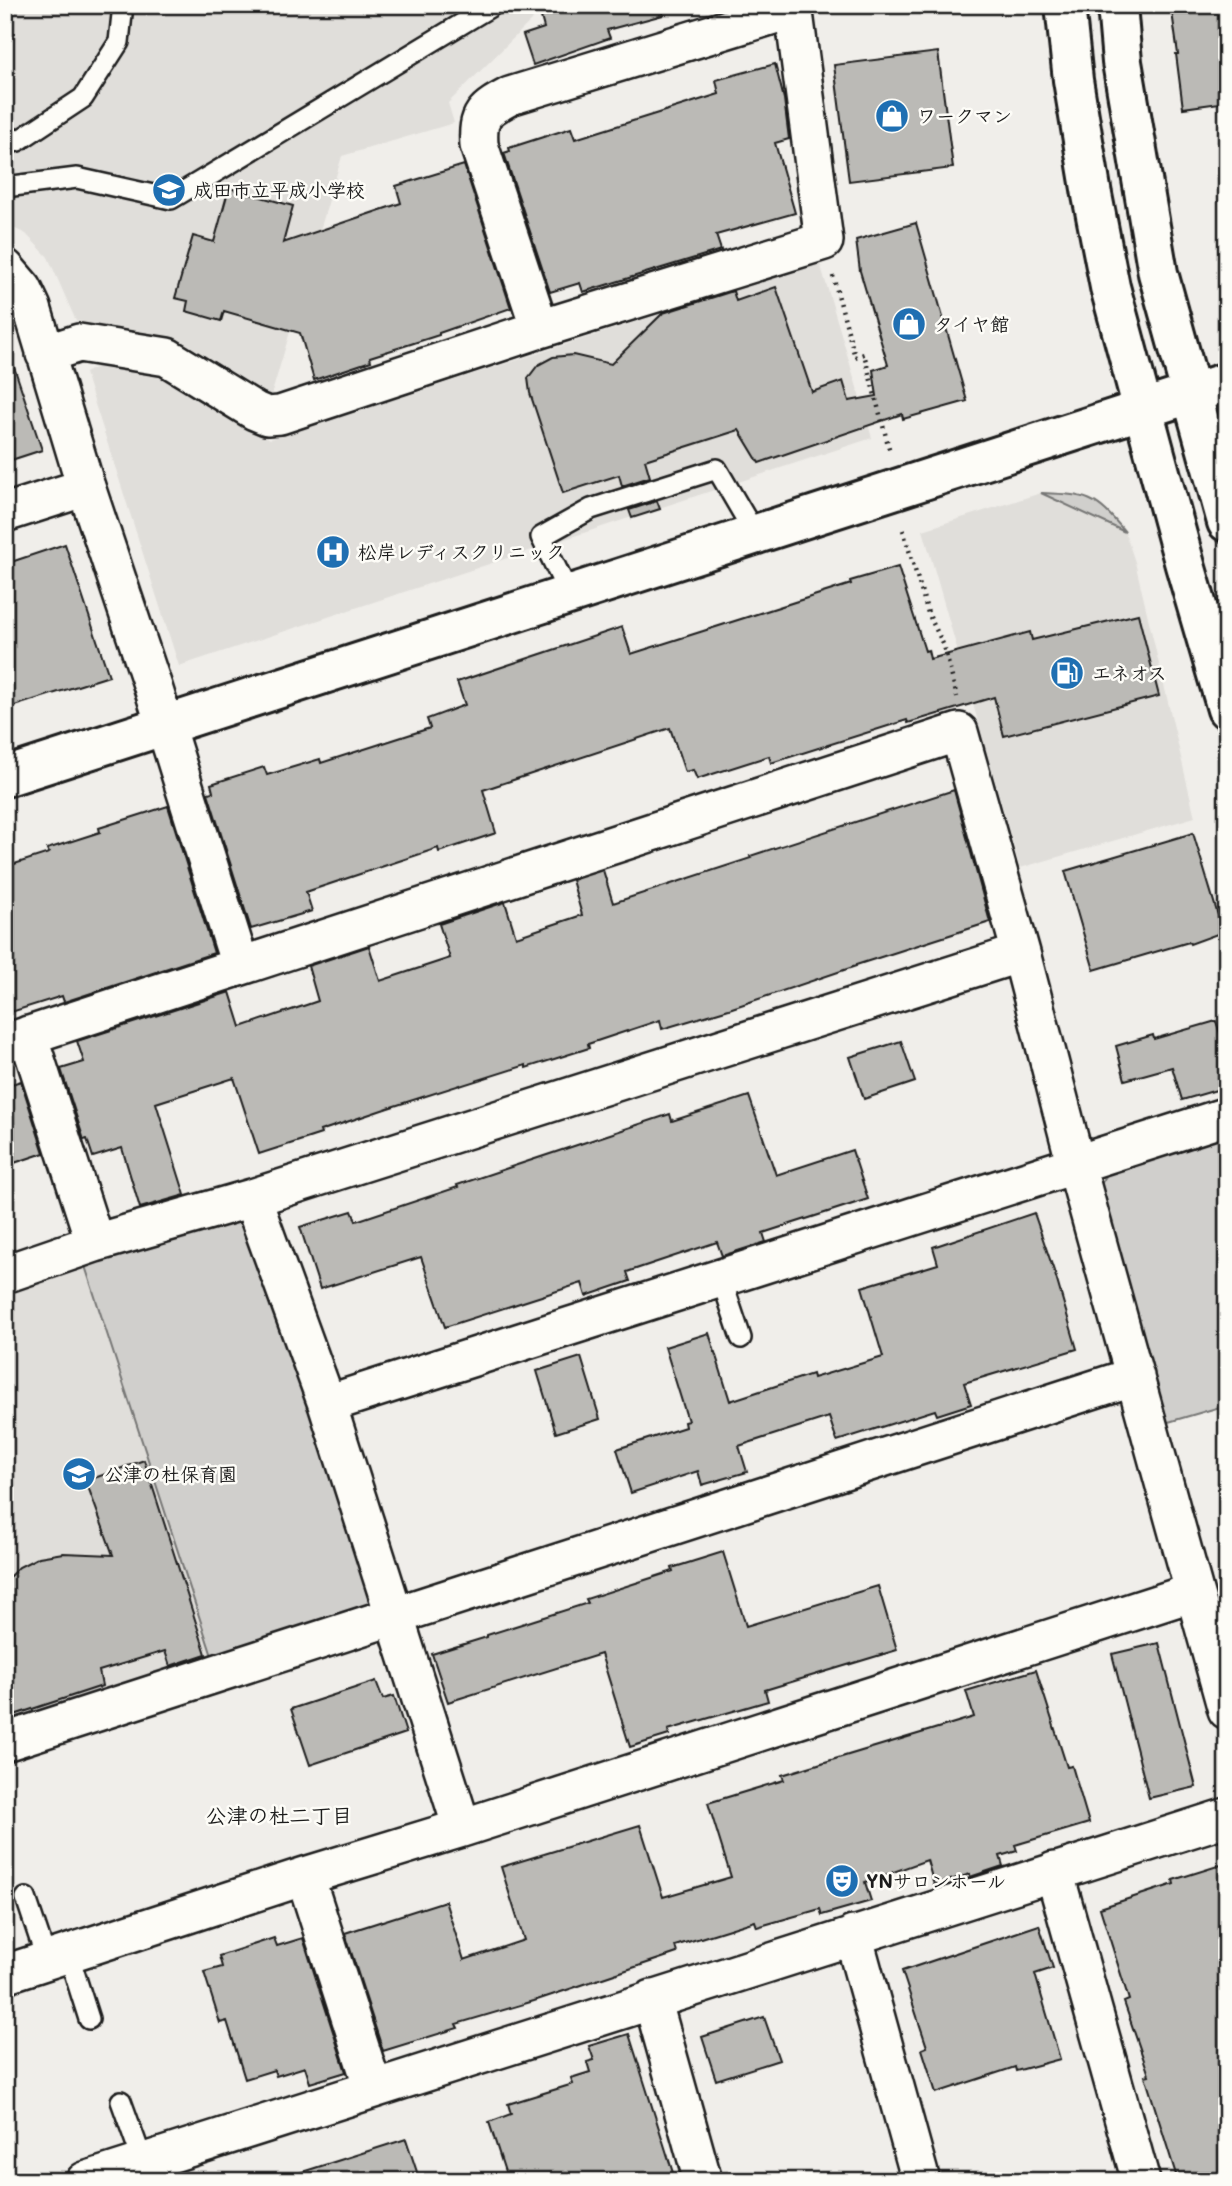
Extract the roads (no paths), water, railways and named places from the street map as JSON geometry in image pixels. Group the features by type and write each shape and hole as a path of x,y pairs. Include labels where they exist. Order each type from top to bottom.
{"street":[{"path":"1065,5 1073,80 1110,287 1227,709"},
{"path":"1117,5 1122,61 1158,273 1210,387 1227,522"},
{"path":"45,354 79,342 167,357 255,411 267,416 280,415 540,329 824,241 793,7 510,96 488,107 477,125 478,145 540,329"},
{"path":"5,268 12,273 27,299 240,965"},
{"path":"5,777 1210,387"},
{"path":"5,513 86,487"},
{"path":"95,1243 17,1039 960,732 1076,1166 1227,1710"},
{"path":"8,1267 252,1198 1021,953"},
{"path":"327,1404 1227,1116"},
{"path":"252,1198 327,1404 462,1828"},
{"path":"5,1742 1135,1376"},
{"path":"5,1974 1194,1592"},
{"path":"85,2181 1227,1817"},
{"path":"1054,1871 1141,2181"},
{"path":"305,1876 373,2088"},
{"path":"853,1935 922,2181"},
{"path":"652,1999 704,2181"}],"lane":[{"path":"5,144 18,141 83,98 119,42 123,5"},
{"path":"5,187 77,177 171,199 488,7"},
{"path":"569,594 541,537 591,509 717,469 754,534"},
{"path":"721,1278 741,1338"},
{"path":"26,1898 89,2019"},
{"path":"121,2101 143,2162"}],"place":[{"name":"ワークマン","path":"892,116"},
{"name":"成田市立平成小学校","path":"169,190"},
{"name":"タイヤ館","path":"909,324"},
{"name":"松岸レディスクリニック","path":"333,552"},
{"name":"エネオス","path":"1067,673"},
{"name":"公津の杜保育園","path":"79,1474"},
{"name":"YNサロンホール","path":"842,1881"}],"district":[{"name":"公津の杜二丁目","path":"279,1816"}]}
